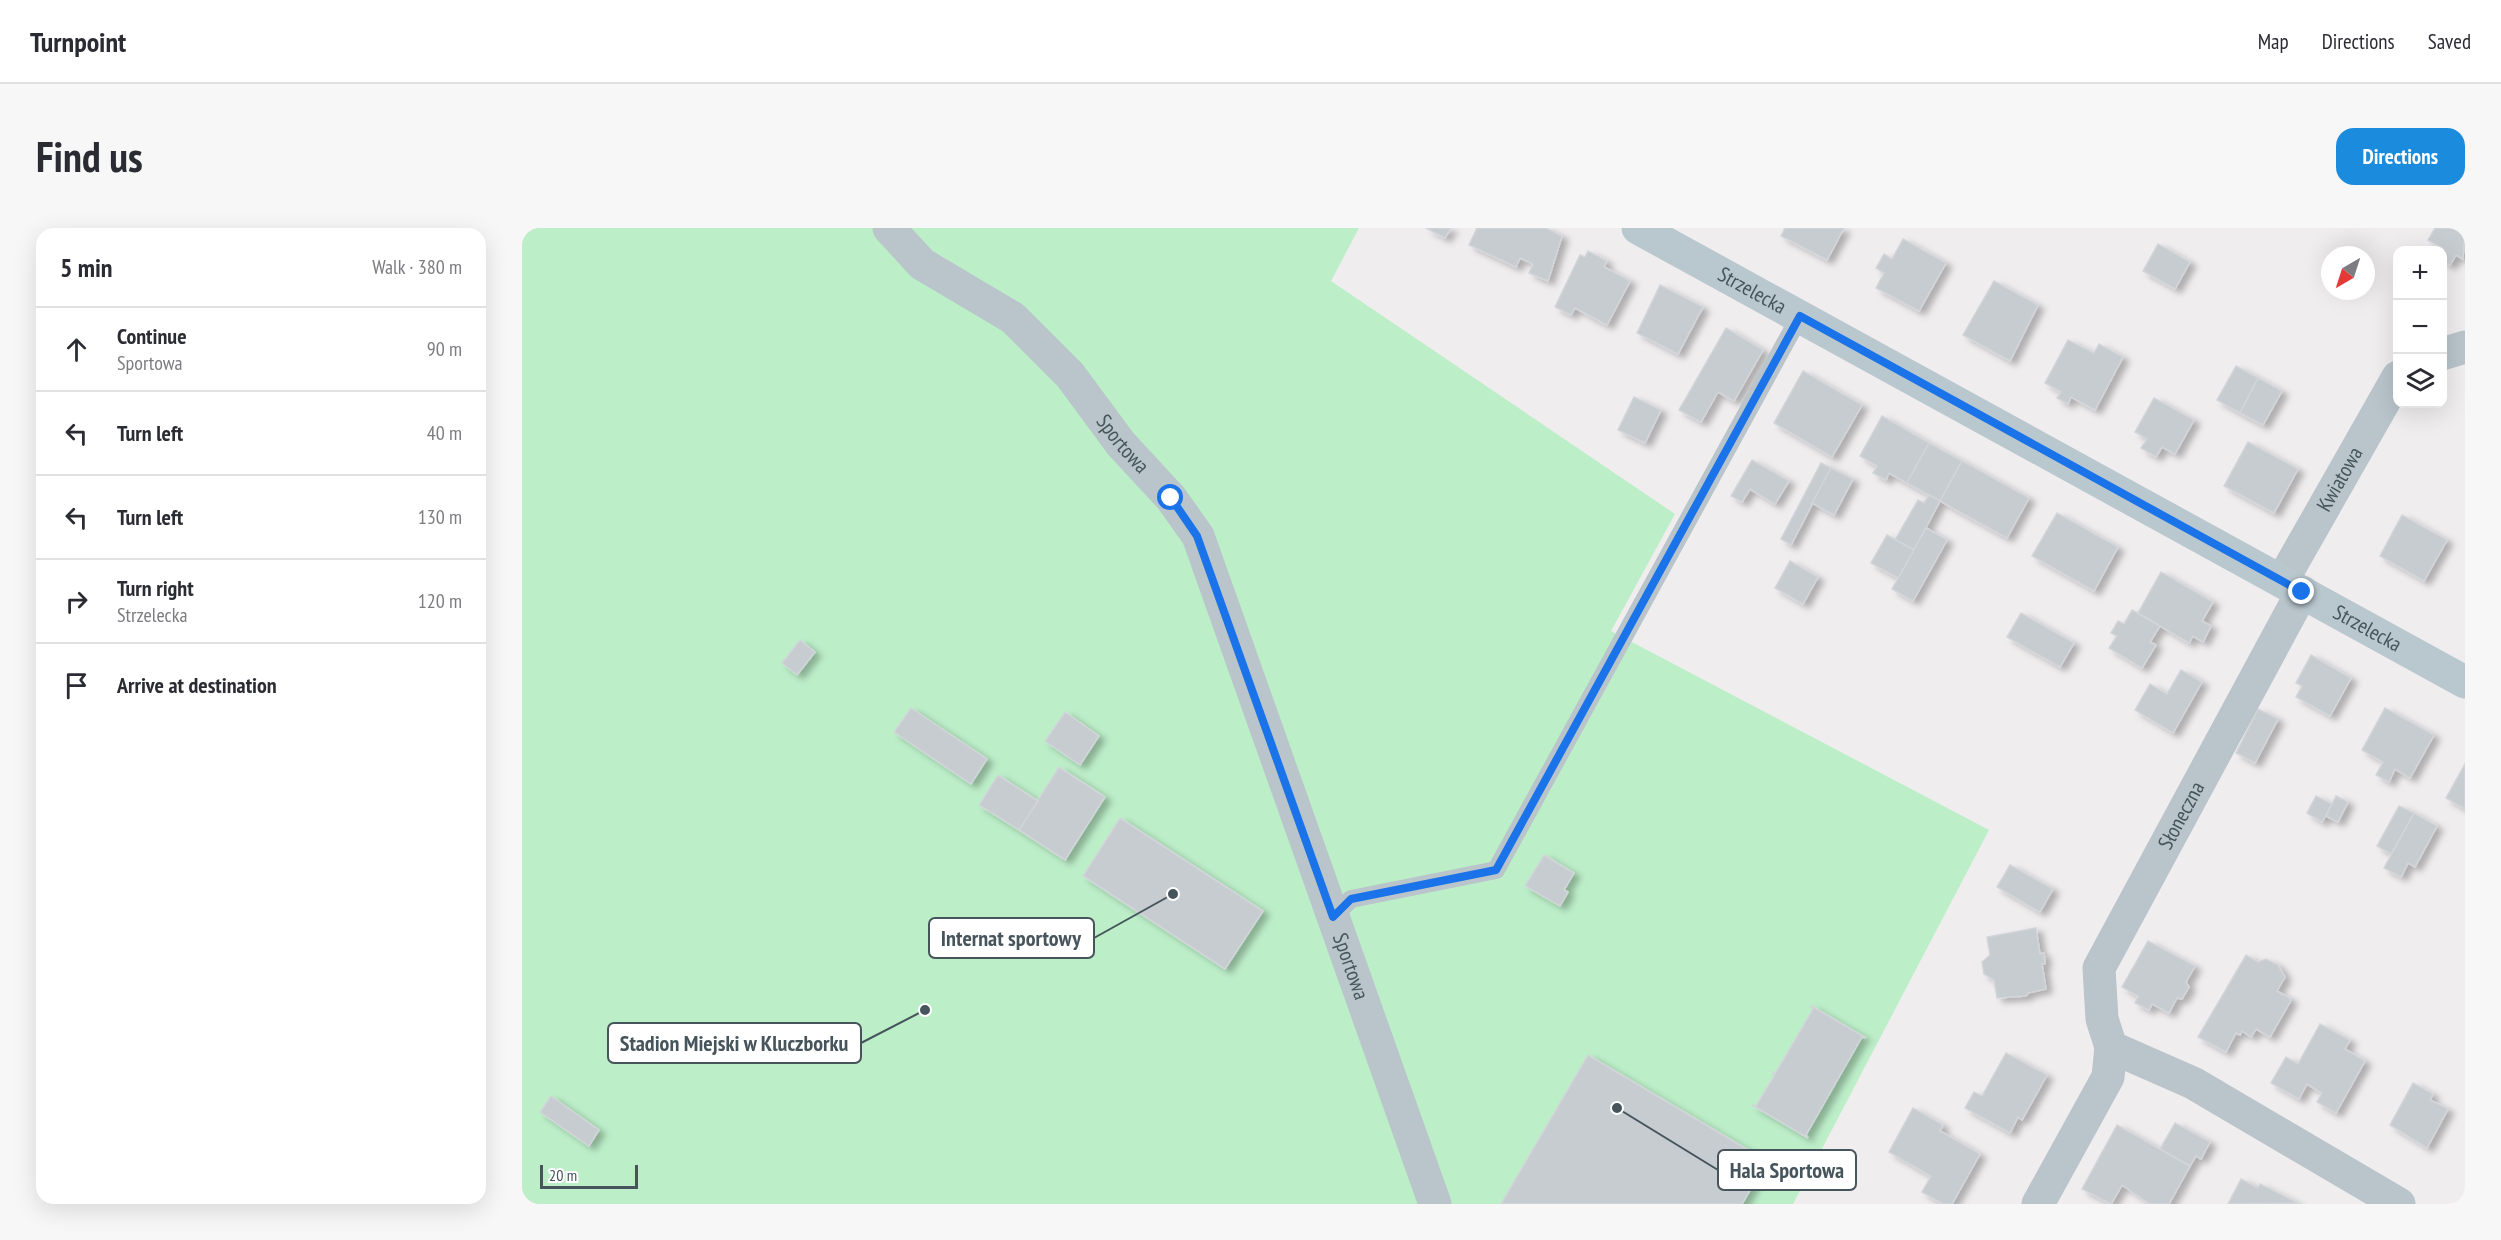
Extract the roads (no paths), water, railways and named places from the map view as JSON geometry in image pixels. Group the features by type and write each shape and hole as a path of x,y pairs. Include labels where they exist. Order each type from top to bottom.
{"street":[{"name":"Sportowa","path":"889,228 922,264 1013,318 1070,375 1121,444 1171,498 1197,536 1435,1204"},
{"name":"Strzelecka","path":"1638,228 2465,682"},
{"path":"2447,352 2465,347"},
{"name":"Kwiatowa","path":"2292,586 2393,385"},
{"name":"Słoneczna","path":"2038,1204 2108,1077 2111,1047 2102,1019 2099,968 2292,586"},
{"path":"2111,1047 2193,1083 2399,1204"}],"lane":[{"path":"1333,917 1351,899 1496,870 1800,316"}],"place":[{"name":"Internat sportowy","path":"1173,894"},
{"name":"Stadion Miejski w Kluczborku","path":"925,1010"},
{"name":"Hala Sportowa","path":"1617,1108"}]}
